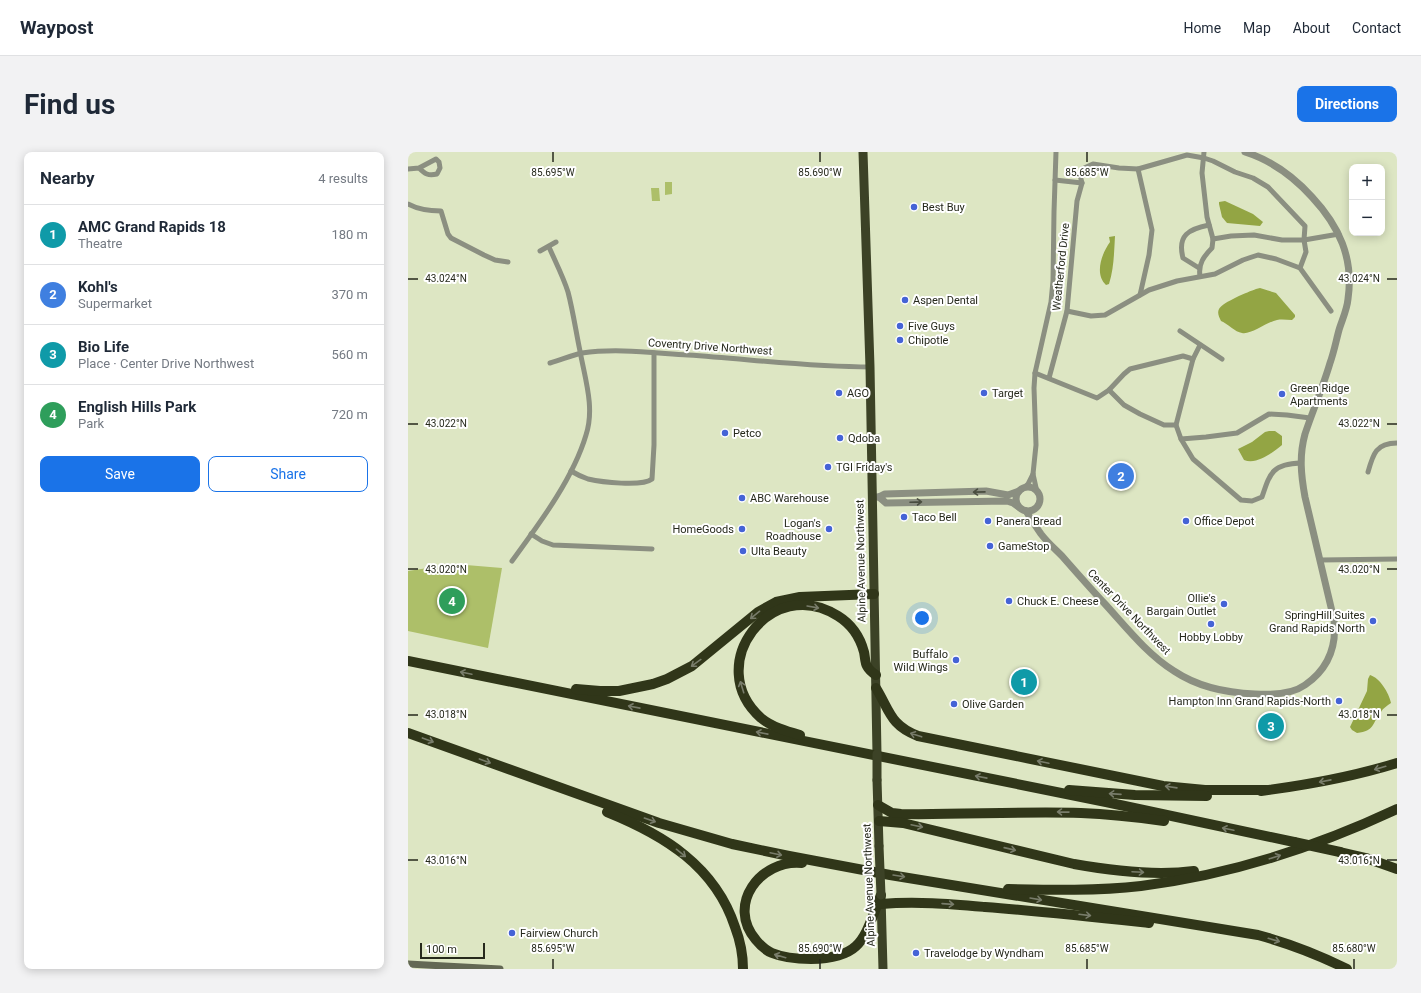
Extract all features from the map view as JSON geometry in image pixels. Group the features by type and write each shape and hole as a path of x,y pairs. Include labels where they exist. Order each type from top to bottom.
{"highway":[{"name":"Alpine Avenue Northwest","path":"863,152 876,497 872,536 878,821 883,969"},
{"path":"486,677 593,691 614,691 638,688 667,679 692,666 727,639 758,612 776,602 800,597 874,594"},
{"path":"841,749 827,742 771,725 761,718 747,701 741,688 739,676 740,655 745,642 749,634 758,623 768,615 778,610 792,606 804,605 817,607 838,616 852,628 862,644 867,666 876,675"},
{"path":"408,661 1294,842 1366,858 1397,869"},
{"path":"876,688 895,721 909,732 918,736 1163,786 1205,790 1266,790"},
{"path":"408,733 627,812 693,834 761,850 833,864 1258,935 1318,954 1347,969"},
{"path":"1019,785 1035,785 1102,793 1157,796 1218,795 1266,790 1341,778 1397,763"},
{"path":"521,774 544,787 644,828 659,836 692,861 714,884 724,900 738,935 743,969"},
{"path":"878,805 892,813 901,814 1002,812 1083,813 1126,816 1198,826 1213,826"},
{"path":"878,805 884,817 891,822"},
{"path":"970,888 1067,890 1120,888 1178,880 1253,864 1298,850 1359,826 1397,808"},
{"path":"878,821 924,828 1074,864 1120,871 1186,872 1253,864"},
{"path":"833,864 784,864 772,868 756,880 747,898 745,909 746,918 753,936 761,946 771,953 785,957 800,959 836,957 856,946 864,938 881,899 903,902 1037,910 1228,934 1258,935"}],"main road":[{"path":"408,964 500,969"}],"street":[{"path":"1023,509 1017,505 1016,498 1021,490 1028,484 1032,474 1036,445 1034,388 1035,373 1051,302 1053,281 1056,152"},
{"name":"Center Drive Northwest","path":"1023,509 1042,534 1138,640 1162,663 1175,672 1205,686 1225,691 1268,695 1284,693 1301,688 1325,667 1334,642 1334,620 1301,479 1301,463 1302,446 1310,418 1330,364 1348,299 1350,284 1348,266 1345,250 1339,234 1332,220 1321,206 1294,179 1273,164 1245,152"},
{"path":"1140,295 1149,255 1152,230 1138,169 1186,155 1204,155 1235,172 1253,178 1268,187 1305,226 1304,240 1306,252 1300,268"},
{"path":"1200,276 1198,268 1206,253 1212,248 1213,239 1209,225 1202,174 1204,155"},
{"name":"Weatherford Drive","path":"1049,378 1067,311 1077,201 1082,183 1080,175 1082,169 1093,164 1138,169"},
{"path":"408,170 419,168"},
{"path":"1055,180 1082,183"},
{"path":"408,204 416,209 441,211 448,234 451,238 495,260 508,262"},
{"path":"1198,268 1182,258 1182,242 1189,230 1209,225"},
{"path":"1213,239 1231,236 1254,235 1282,240 1304,240 1339,234"},
{"path":"540,251 556,242"},
{"path":"512,561 556,498 581,451 589,423 590,405 588,387 567,291 549,247"},
{"path":"1067,311 1091,316 1105,315 1149,290 1166,284 1215,274 1243,260 1258,255 1276,259 1300,268 1331,311"},
{"path":"1180,331 1222,359"},
{"path":"1200,345 1193,359 1176,425 1180,439 1193,458 1241,500 1252,501 1262,497 1269,476 1276,469 1284,464 1301,463"},
{"name":"Coventry Drive Northwest","path":"550,363 580,354 601,351 752,359 826,367 870,367"},
{"path":"571,471 579,476 599,481 638,483 648,482 652,479 654,445 654,353"},
{"path":"1035,373 1097,398 1109,390 1130,369 1183,356 1193,359"},
{"path":"1109,390 1124,405 1140,414 1164,425 1176,425"},
{"path":"1180,439 1237,433 1269,414 1310,418"},
{"path":"1368,472 1376,450 1382,446 1397,443"},
{"path":"1032,474 1039,500 1036,526"},
{"path":"876,497 885,494 986,492 1008,495 1030,488 1037,492"},
{"path":"876,497 886,503 1007,501 1030,511 1037,507"},
{"path":"531,534 542,541 553,545 652,549"},
{"path":"1321,560 1397,559"}],"shaded area":[{"path":"665,182 672,182 672,194 665,195"},
{"path":"651,188 659,188 660,201 652,201"},
{"path":"1225,201 1253,214 1263,222 1260,226 1227,223 1222,217 1219,204 1219,202"},
{"path":"1115,236 1112,272 1109,284 1106,285 1100,275 1100,264 1104,252 1110,242 1109,237"},
{"path":"1260,288 1276,293 1295,315 1295,317 1292,320 1273,321 1246,333 1237,331 1221,321 1218,312 1221,306 1252,290"},
{"path":"1269,431 1275,431 1282,436 1282,445 1269,455 1259,460 1244,460 1238,449"},
{"path":"454,564 502,568 488,648 408,631 408,571"},
{"path":"1370,675 1384,686 1391,703 1383,709 1370,728 1363,732 1357,733 1350,727 1367,691 1368,679"}],"place":[{"name":"Best Buy","path":"914,207"},
{"name":"Aspen Dental","path":"905,300"},
{"name":"Five Guys","path":"900,326"},
{"name":"Chipotle","path":"900,340"},
{"name":"AGO","path":"839,393"},
{"name":"Target","path":"984,393"},
{"name":"Green Ridge Apartments","path":"1282,394"},
{"name":"Petco","path":"725,433"},
{"name":"Qdoba","path":"840,438"},
{"name":"TGI Friday's","path":"828,467"},
{"name":"Kohl's","path":"1121,476"},
{"name":"ABC Warehouse","path":"742,498"},
{"name":"Taco Bell","path":"904,517"},
{"name":"Panera Bread","path":"988,521"},
{"name":"Office Depot","path":"1186,521"},
{"name":"HomeGoods","path":"742,529"},
{"name":"Logan's Roadhouse","path":"829,529"},
{"name":"GameStop","path":"990,546"},
{"name":"Ulta Beauty","path":"743,551"},
{"name":"English Hills Park","path":"452,601"},
{"name":"Chuck E. Cheese","path":"1009,601"},
{"name":"Ollie's Bargain Outlet","path":"1224,604"},
{"name":"SpringHill Suites Grand Rapids North","path":"1373,621"},
{"name":"Hobby Lobby","path":"1211,624"},
{"name":"Buffalo Wild Wings","path":"956,660"},
{"name":"AMC Grand Rapids 18","path":"1024,682"},
{"name":"Hampton Inn Grand Rapids-North","path":"1339,701"},
{"name":"Olive Garden","path":"954,704"},
{"name":"Bio Life","path":"1271,726"},
{"name":"Fairview Church","path":"512,933"},
{"name":"Travelodge by Wyndham","path":"916,953"}]}
